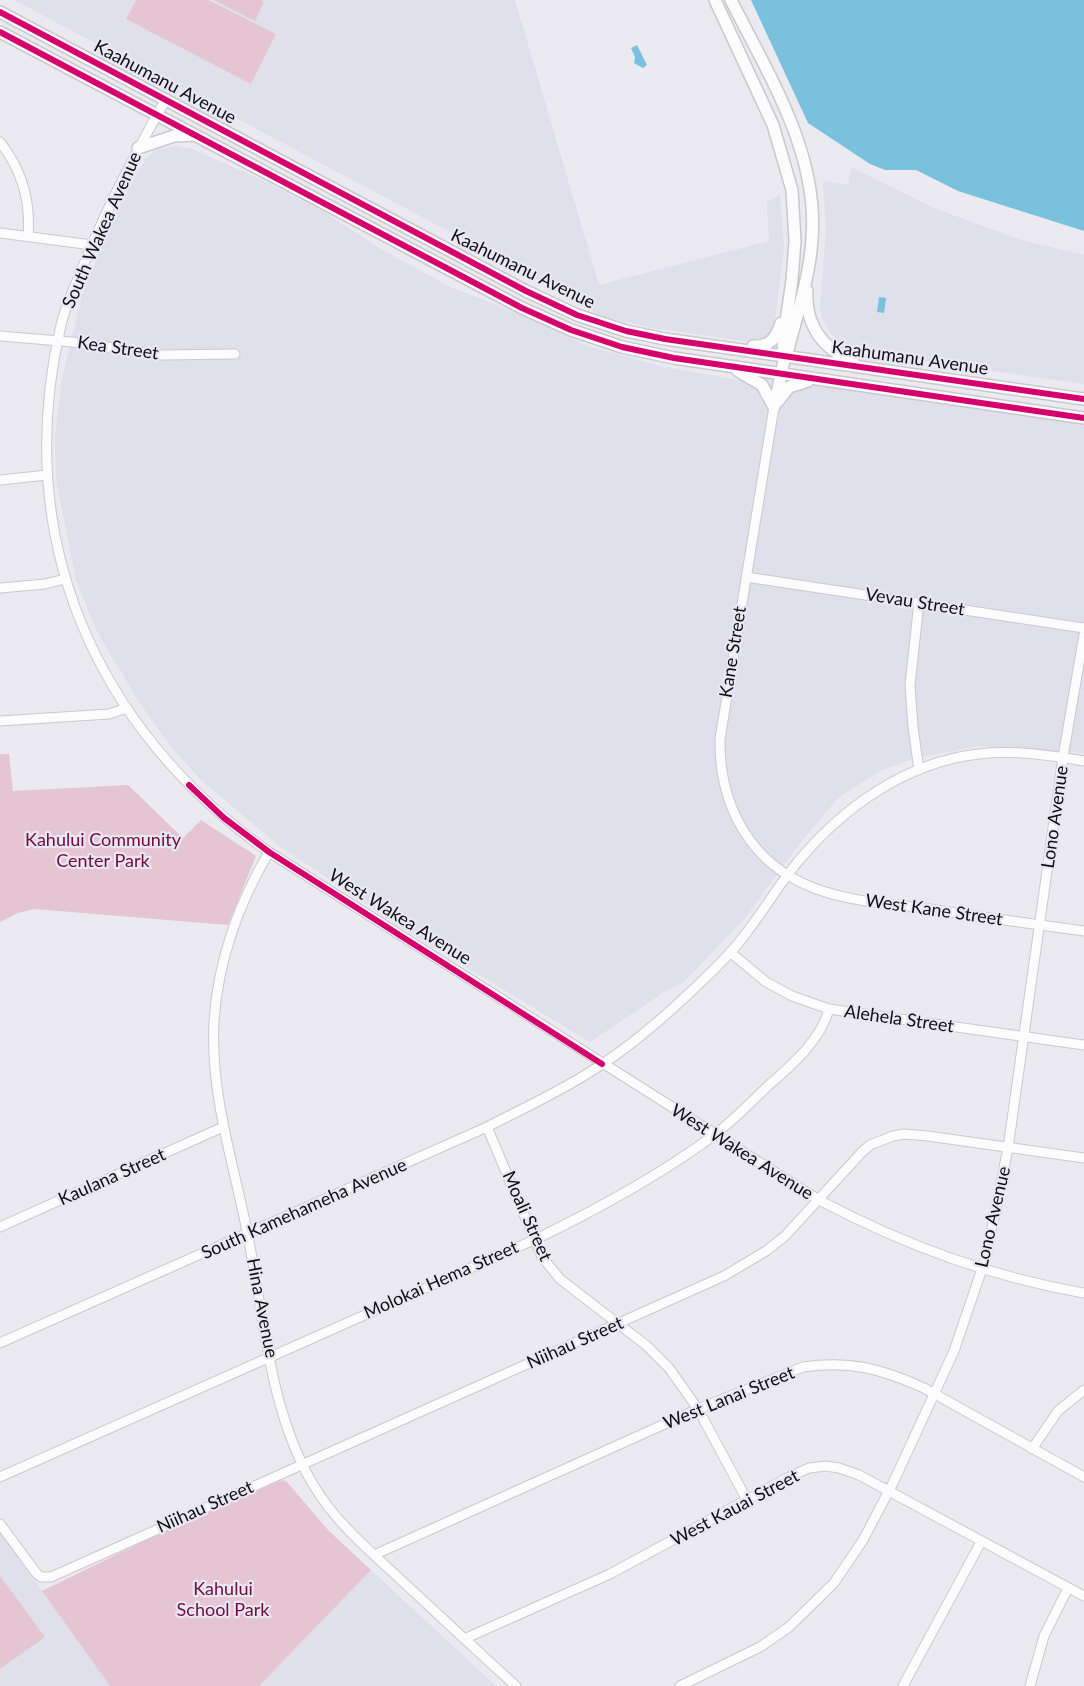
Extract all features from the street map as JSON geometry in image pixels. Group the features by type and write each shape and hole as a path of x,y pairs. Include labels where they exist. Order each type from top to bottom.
{"main road":[{"path":"715,0 773,125 788,168 794,201 795,241 783,343 784,356 774,407"},
{"path":"731,0 790,120 805,165 811,200 812,239 806,304 811,324 823,342 839,355 874,368"},
{"name":"Kaahumanu Avenue","path":"0,12 445,249 526,291 577,314 636,333 1084,399"},
{"name":"Kaahumanu Avenue","path":"0,32 438,264 571,330 622,347 728,366 1084,418"},
{"path":"138,148 174,136 195,135"},
{"path":"794,201 811,200"},
{"path":"438,264 445,249"},
{"path":"784,356 788,353 809,263"},
{"path":"734,348 761,346 771,342 777,334 789,300"},
{"path":"728,366 762,385 774,407"},
{"path":"774,407 789,387 816,379"},
{"path":"955,399 957,380"}],"street":[{"name":"South Wakea Avenue","path":"127,708 102,668 65,579 56,543 47,475 47,399 58,341 70,297 92,244 138,148 166,100"},
{"path":"0,142 23,184 30,214 28,237"},
{"path":"0,233 92,244"},
{"name":"Kea Street","path":"0,336 58,341 162,355 235,354"},
{"name":"Kane Street","path":"774,407 721,726 719,752 721,774 730,807 741,829 752,843 787,876"},
{"path":"0,480 47,475"},
{"name":"Vevau Street","path":"746,577 1084,628"},
{"path":"0,588 45,584 65,579"},
{"path":"919,770 910,685 920,602"},
{"name":"Lono Avenue","path":"680,1686 760,1647 789,1627 812,1607 852,1559 889,1490 954,1351 983,1268 1008,1148 1063,757 1084,634"},
{"path":"0,721 109,714 127,708"},
{"name":"West Wakea Avenue","path":"127,708 157,750 189,785 224,818 269,852 819,1200 867,1225 904,1241 983,1268 1049,1287 1084,1293"},
{"name":"South Kamehameha Avenue","path":"0,1343 487,1127 553,1094 602,1064 640,1038 730,952 787,876 833,823 875,792 919,770 950,759 980,754 1007,752 1063,757 1084,761"},
{"name":"Hina Avenue","path":"269,852 241,907 226,949 217,992 214,1046 218,1098 223,1127 248,1234 270,1355 286,1426 302,1464 328,1507 374,1555 516,1686"},
{"name":"West Kane Street","path":"787,876 814,888 850,898 1084,931"},
{"name":"Alehela Street","path":"730,952 766,982 792,996 829,1009 1084,1045"},
{"name":"Molokai Hema Street","path":"0,1476 536,1239 609,1203 714,1135 782,1074 813,1041 825,1022 829,1009"},
{"name":"Kaulana Street","path":"0,1227 223,1127"},
{"name":"Moali Street","path":"487,1127 542,1257 553,1272 647,1346 669,1368 698,1409 747,1500"},
{"name":"Niihau Street","path":"0,1524 37,1574 46,1578 452,1399 724,1276 749,1262 785,1236 870,1145 894,1136 928,1136 1084,1158"},
{"name":"West Lanai Street","path":"374,1555 698,1409 803,1367 833,1364 861,1366 900,1377 1084,1477"},
{"path":"1032,1448 1058,1411 1084,1390"},
{"name":"West Kauai Street","path":"464,1639 610,1574 809,1468 826,1466 859,1475 889,1490 981,1542 1084,1596"},
{"path":"903,1686 981,1542"},
{"path":"1030,1686 1044,1636 1068,1588"}],"shaded area":[{"path":"14,0 515,0 599,285 769,241 767,202 780,195 784,248 774,327 771,335 757,343 652,328 601,316 484,250"},
{"path":"176,146 190,148 258,178 326,213 381,249 450,287 500,306 588,346 661,366 750,382 781,374 1084,418 1084,753 980,746 915,758 880,771 838,798 800,843 746,917 684,982 664,992 590,1042 400,927 278,845 201,780 173,749 139,702 97,632 76,580 56,480 55,435 62,378 82,296 113,218 145,159 157,150"},
{"path":"851,167 934,208 1021,240 1084,255 1084,384 860,352 848,347 832,335 822,319 820,308 826,231 823,181 848,185"},
{"path":"0,1533 42,1591 110,1686 0,1686"},
{"path":"371,1570 496,1686 259,1686"}],"green space":[{"path":"136,0 208,0 276,34 251,84 126,19"},
{"path":"214,0 261,0 264,2 255,21"},
{"name":"Kahului Community Center Park","path":"0,754 9,754 13,791 128,785 183,838 201,820 256,856 228,925 34,909 18,913 0,922"},
{"name":"Kahului School Park","path":"282,1480 287,1482 328,1530 371,1570 259,1686 110,1686 42,1591 177,1525"},
{"path":"0,1576 45,1637 0,1669"}],"water":[{"path":"751,0 1084,0 1084,231 958,191 916,170 885,170 870,164 808,123"},
{"path":"637,45 647,65 643,68 634,63 635,57 631,48"},
{"path":"879,297 886,298 884,313 877,312"}],"cycle path":[{"path":"0,12 526,291 577,315 626,331 665,339 1084,399"},
{"path":"0,32 522,308 571,330 622,347 674,358 1084,418"},
{"path":"189,785 224,818 269,852 602,1064"}]}
